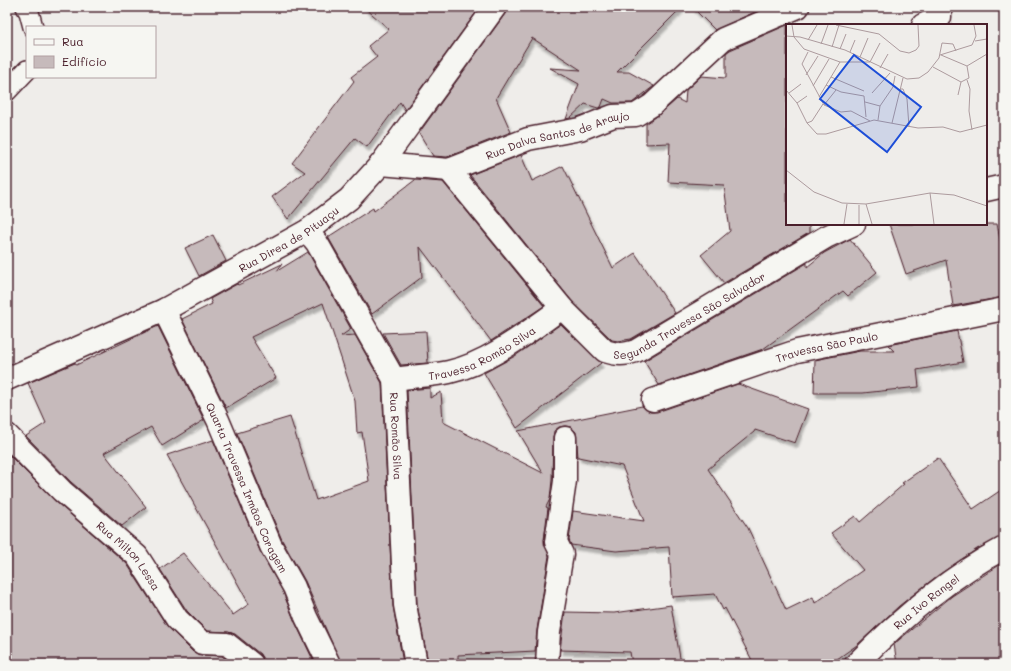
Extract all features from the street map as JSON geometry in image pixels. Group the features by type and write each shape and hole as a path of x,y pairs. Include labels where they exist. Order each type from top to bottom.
{"street":[{"name":"Rua Direa de Pituaçu","path":"7,379 164,310 307,231 349,199 381,164 495,7"},
{"name":"Rua Dalva Santos de Araujo","path":"381,164 449,170 528,139 580,129 613,116 636,115 652,105 723,39 798,7"},
{"path":"925,24 940,16 940,7"},
{"name":"Segunda Travessa São Salvador","path":"449,170 562,308 605,351 624,355 636,351 826,237 852,225"},
{"path":"987,190 1004,186"},
{"name":"Rua Romão Silva","path":"307,231 317,243 394,379 404,605 416,664"},
{"name":"Travessa Romão Silva","path":"394,379 449,372 473,363 508,345 562,308"},
{"name":"Travessa São Paulo","path":"653,400 797,351 1004,309"},
{"name":"Quarta Travessa Irmãos Coragem","path":"164,310 218,420 271,546 294,587 306,617 329,664"},
{"name":"Rua Milton Lessa","path":"7,435 62,491 137,556 177,619 202,643 227,644 252,664"},
{"path":"548,664 549,632 562,554 556,542 565,481 565,438"},
{"name":"Rua Ivo Rangel","path":"856,664 926,601 988,557 1004,548"}],"lane":[{"path":"26,7 33,26"},
{"path":"7,91 26,71"}],"building":[{"path":"364,7 480,7 405,110 400,102 367,147 355,138 288,219 272,197 305,172 292,163 354,81 351,77 377,57 368,46 389,29"},
{"path":"507,7 682,7 617,72 629,72 654,86 632,103 613,103 604,99 601,107 598,108 585,104 570,118 566,119 579,84 550,68 581,70 532,38 496,98 511,132 447,157 433,156 419,133 505,14"},
{"path":"692,7 766,7 715,30"},
{"path":"786,25 786,225 809,225 809,233 724,283 701,255 730,231 724,185 668,182 670,143 646,144 646,124 677,99 685,103 686,90 701,76 726,78 726,53"},
{"path":"521,155 532,181 563,166 613,268 635,253 675,313 631,339 618,341 612,340 571,300 470,175"},
{"path":"415,180 443,182 544,306 491,341 420,247 422,277 372,314 328,237 373,208 374,211"},
{"path":"997,224 1004,260 1004,297 953,306 946,260 906,274 889,225"},
{"path":"213,235 226,261 199,276 185,248"},
{"path":"850,239 877,272 848,296 843,291 763,349 659,385 644,361 807,263 807,267 824,253"},
{"path":"308,252 351,329 341,336 355,335 382,383 393,606 403,663 341,664 305,581 282,540 237,433 290,417 316,500 369,481 362,432 357,433 355,401 323,303 251,337 276,378 226,408 182,319 212,304 210,299 237,284 238,285 282,264 277,271"},
{"path":"561,324 601,363 517,428 484,373 515,356"},
{"path":"158,326 204,420 162,446 151,427 104,453 146,507 122,526 71,482 26,436 46,423 28,383 75,363 76,365"},
{"path":"426,331 428,363 401,365 383,333"},
{"path":"957,331 963,362 917,370 919,387 863,393 814,393 815,360 860,351 894,351 888,345"},
{"path":"738,384 808,409 795,443 755,430 708,469 748,528 786,610 813,597 815,603 863,570 831,533 855,516 860,522 904,484 902,483 938,458 973,509 1004,488 1004,536 977,549 937,576 899,606 857,645 830,664 754,664 725,608 723,610 715,594 672,597 669,547 616,551 571,545 569,540 573,511 644,521 622,466 578,457 576,432 571,427 559,427 554,431 553,438 552,480 550,499 546,507 548,508 544,540 549,556 535,651 458,655 458,661 428,662 417,604 407,390 430,388 430,398 441,392 443,422 543,473 518,431 642,406 650,412 657,412"},
{"path":"213,440 260,551 283,592 295,622 315,664 264,664 260,654 235,634 228,632 207,631 187,611 160,569 183,553 233,615 249,604 167,455"},
{"path":"7,453 54,500 127,564 167,626 193,652 202,655 222,656 232,664 7,664"},
{"path":"1004,562 1004,664 897,664 894,644 952,596"},
{"path":"671,605 681,664 632,664 630,652 560,650 565,612 614,613"}]}
